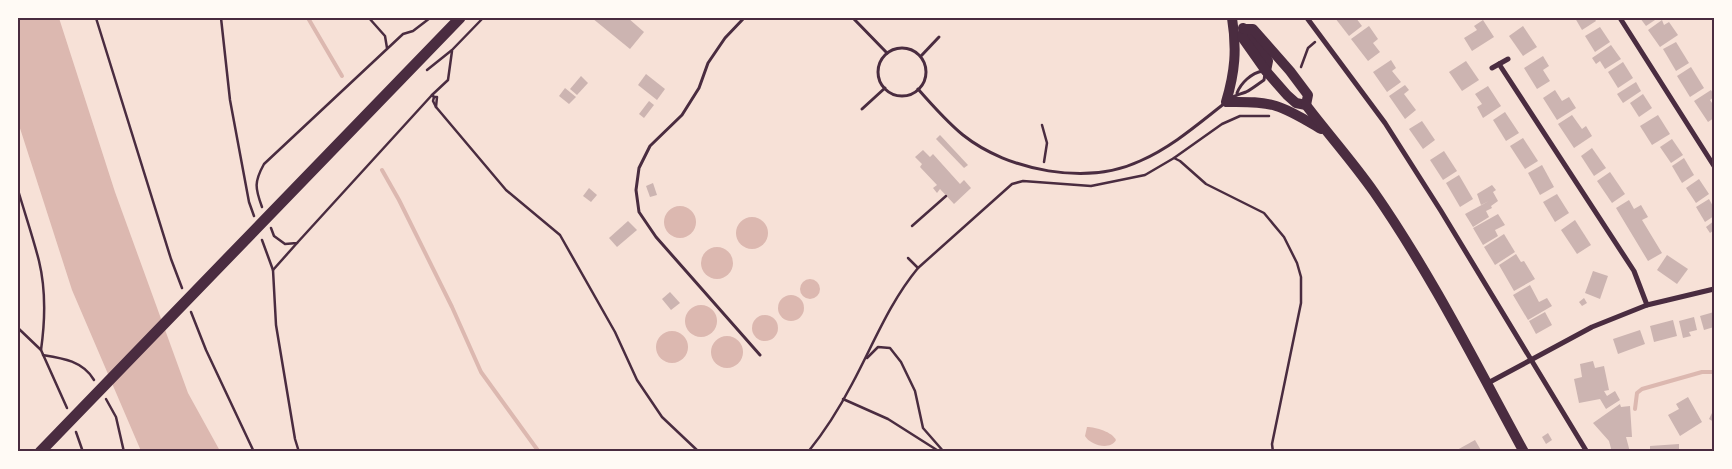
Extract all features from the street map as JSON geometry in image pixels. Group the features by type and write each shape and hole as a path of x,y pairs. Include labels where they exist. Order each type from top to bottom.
{"highway":[{"path":"40,452 289,192 460,18"}],"main road":[{"path":"1233,18 1244,29 1253,29 1294,71 1308,95 1306,105"},
{"path":"1233,18 1236,41 1235,60 1226,102 1247,102 1276,106 1327,132"},
{"path":"1244,29 1242,38 1266,71 1296,103 1306,105 1373,191 1488,383 1524,452"},
{"path":"1266,71 1277,68 1294,71"}],"street":[{"path":"1307,18 1384,124 1442,211 1586,452"},
{"path":"1620,18 1714,166"},
{"path":"1492,68 1508,59"},
{"path":"1500,64 1634,271 1648,305"},
{"path":"1488,383 1592,327 1648,305 1714,289"}],"lane":[{"path":"744,18 726,38 708,63 700,88 682,115 650,146 639,168 636,190 639,212 656,236 760,355"},
{"path":"853,18 887,53"},
{"path":"921,56 940,37"},
{"path":"898,48 907,48 921,56 925,65 926,75 924,82 918,89 901,96 893,94 885,88 878,75 879,66 887,53 898,48"},
{"path":"918,89 964,136 990,152 1020,165 1068,173 1092,172 1138,162 1168,147 1237,94 1244,93 1264,80 1266,71 1258,72 1246,80 1239,86 1237,94"},
{"path":"862,109 885,88"}],"path":[{"path":"96,18 171,258 185,295"},
{"path":"221,18 230,100 249,202 255,219"},
{"path":"369,18 387,41 387,48"},
{"path":"263,209 256,191 256,177 264,164 387,48 403,34 413,31 430,18"},
{"path":"273,270 448,80 452,50 484,18"},
{"path":"1294,71 1308,48 1321,36"},
{"path":"433,96 437,97 436,107 506,190 560,235 615,332 637,380 662,417 699,452"},
{"path":"852,386 886,316 905,283 918,268 1012,184 1024,181 1040,183 1046,143 1042,125"},
{"path":"1174,158 1206,184 1264,213 1284,237 1297,263 1301,277 1301,303 1272,444 1273,452"},
{"path":"18,190 39,262 44,298 41,350"},
{"path":"912,226 946,196"},
{"path":"270,227 274,236 285,244 297,243"},
{"path":"261,236 273,270 276,325 295,439 299,452"},
{"path":"908,258 918,268"},
{"path":"188,304 206,350 254,452"},
{"path":"18,328 41,350 63,396 69,414"},
{"path":"808,452 852,386 868,356 878,347 890,348 901,362 915,391 923,428 944,452"},
{"path":"843,399 888,419 940,452"},
{"path":"73,424 83,452"}],"shaded area":[{"path":"18,18 59,18 115,192 188,393 220,451 141,451 72,290 18,122"},
{"path":"680,206 692,210 696,222 692,234 680,238 668,234 664,222 668,210"},
{"path":"752,217 764,221 768,233 764,245 752,249 740,245 736,233 740,221"},
{"path":"717,247 729,251 733,263 729,275 717,279 705,275 701,263 705,251"},
{"path":"806,279 814,279 820,285 820,293 814,299 806,299 800,293 800,285"},
{"path":"791,295 800,299 804,308 800,317 791,321 782,317 778,308 782,299"},
{"path":"701,305 707,306 712,310 716,315 716,327 712,332 707,336 701,337 695,336 690,332 686,327 685,321 686,315 690,310 695,306"},
{"path":"765,315 774,319 778,328 774,337 765,341 756,337 752,328 756,319"},
{"path":"672,331 684,335 688,347 684,359 672,363 660,359 656,347 660,335"},
{"path":"727,336 733,337 738,341 742,346 742,358 738,363 733,367 727,368 721,367 716,363 712,358 711,352 712,346 716,341 721,337"},
{"path":"1087,427 1103,431 1116,440 1105,446 1095,444 1085,436"}],"building":[{"path":"592,18 628,18 644,32 630,49"},
{"path":"1335,18 1356,18 1362,26 1349,36"},
{"path":"1575,18 1594,18 1596,21 1582,30"},
{"path":"1640,18 1658,18 1646,26"},
{"path":"1483,20 1494,37 1472,51 1464,38 1477,30 1474,26"},
{"path":"1662,20 1664,25 1669,22 1678,35 1660,47 1648,30"},
{"path":"1369,26 1378,39 1373,43 1380,52 1368,61 1351,39"},
{"path":"1523,26 1537,47 1523,56 1509,36"},
{"path":"1600,27 1610,42 1595,52 1585,36"},
{"path":"1676,42 1689,63 1676,71 1663,49"},
{"path":"1611,45 1621,59 1605,69 1600,61 1596,64 1592,58"},
{"path":"1543,56 1549,66 1543,70 1550,81 1537,89 1524,68"},
{"path":"1391,60 1396,68 1392,71 1401,82 1387,92 1373,72"},
{"path":"1466,61 1479,80 1462,91 1449,72"},
{"path":"1623,62 1633,78 1618,88 1608,72"},
{"path":"1691,67 1704,88 1690,97 1677,76"},
{"path":"646,74 665,89 657,100 638,85"},
{"path":"581,76 588,83 577,95 570,89"},
{"path":"1636,82 1641,91 1623,103 1617,94"},
{"path":"1405,85 1409,90 1404,94 1416,110 1405,119 1389,96"},
{"path":"1488,86 1501,106 1483,118 1477,107 1482,104 1475,94"},
{"path":"565,88 576,97 569,104 559,96"},
{"path":"1555,90 1562,101 1569,97 1576,108 1557,120 1543,98"},
{"path":"1711,90 1714,95 1710,100 1714,106 1714,118 1708,122 1694,101"},
{"path":"1643,94 1652,108 1639,117 1630,103"},
{"path":"649,101 654,105 644,118 639,114"},
{"path":"1505,112 1519,133 1506,141 1493,120"},
{"path":"1572,115 1582,129 1586,126 1592,136 1574,148 1558,124"},
{"path":"1658,115 1670,134 1652,145 1640,126"},
{"path":"1422,121 1435,140 1423,149 1409,129"},
{"path":"940,135 968,165 964,168 936,139"},
{"path":"1523,138 1538,161 1525,169 1510,146"},
{"path":"1672,139 1683,155 1671,163 1660,147"},
{"path":"1592,148 1606,168 1594,176 1581,156"},
{"path":"923,150 930,157 933,154 960,184 964,180 971,188 954,204 940,189 937,193 933,188 937,185 920,167 922,164 915,157"},
{"path":"1444,151 1457,171 1443,180 1430,160"},
{"path":"1684,158 1694,175 1682,183 1672,166"},
{"path":"1542,165 1554,187 1540,195 1528,173"},
{"path":"1610,172 1625,194 1612,203 1597,181"},
{"path":"1459,175 1473,199 1460,207 1446,183"},
{"path":"1699,179 1709,194 1696,203 1686,188"},
{"path":"653,183 657,195 650,197 646,186"},
{"path":"1492,185 1496,190 1493,192 1498,201 1491,206 1492,208 1486,211 1489,217 1473,227 1465,214 1489,201 1481,205 1477,194"},
{"path":"589,188 597,195 591,202 583,196"},
{"path":"1557,194 1569,213 1555,222 1543,202"},
{"path":"1709,199 1714,208 1714,216 1705,222 1696,207"},
{"path":"1629,200 1634,209 1641,205 1648,217 1642,220 1662,253 1648,261 1616,208"},
{"path":"1498,214 1505,225 1495,230 1498,236 1483,245 1473,228"},
{"path":"1575,220 1591,245 1577,254 1561,230"},
{"path":"628,221 637,230 617,247 609,238"},
{"path":"1714,221 1714,230 1710,233 1706,227"},
{"path":"1504,234 1515,252 1495,265 1484,247"},
{"path":"1516,254 1521,262 1524,261 1535,279 1514,291 1499,265"},
{"path":"1667,255 1688,269 1677,284 1657,270"},
{"path":"1593,271 1608,276 1600,299 1585,293"},
{"path":"1530,285 1539,302 1547,298 1552,306 1528,320 1513,295"},
{"path":"670,292 680,303 671,310 662,299"},
{"path":"1584,298 1587,303 1582,306 1579,302"},
{"path":"1545,312 1552,325 1536,334 1529,321"},
{"path":"1714,312 1714,327 1704,330 1700,316"},
{"path":"1694,317 1697,330 1689,332 1691,336 1683,338 1679,321"},
{"path":"1673,320 1677,336 1654,342 1650,326"},
{"path":"1640,330 1645,344 1618,354 1613,339"},
{"path":"1593,361 1595,368 1604,366 1609,390 1604,391 1607,396 1615,391 1620,400 1606,409 1600,399 1579,403 1574,379 1582,377 1580,364"},
{"path":"1688,397 1702,422 1680,436 1668,415 1679,409 1676,404"},
{"path":"1620,404 1621,407 1630,406 1632,437 1626,437 1630,452 1612,452 1609,441 1593,423"},
{"path":"1714,409 1714,422 1709,419"},
{"path":"1548,433 1552,440 1546,444 1542,437"},
{"path":"1475,440 1482,452 1458,452 1457,450"},
{"path":"1679,444 1679,452 1650,452 1650,446"}],"waterway":[{"path":"308,18 342,76"},
{"path":"382,170 452,307 481,372 539,452"},
{"path":"1635,409 1637,393 1642,389 1702,372 1714,372"}]}
